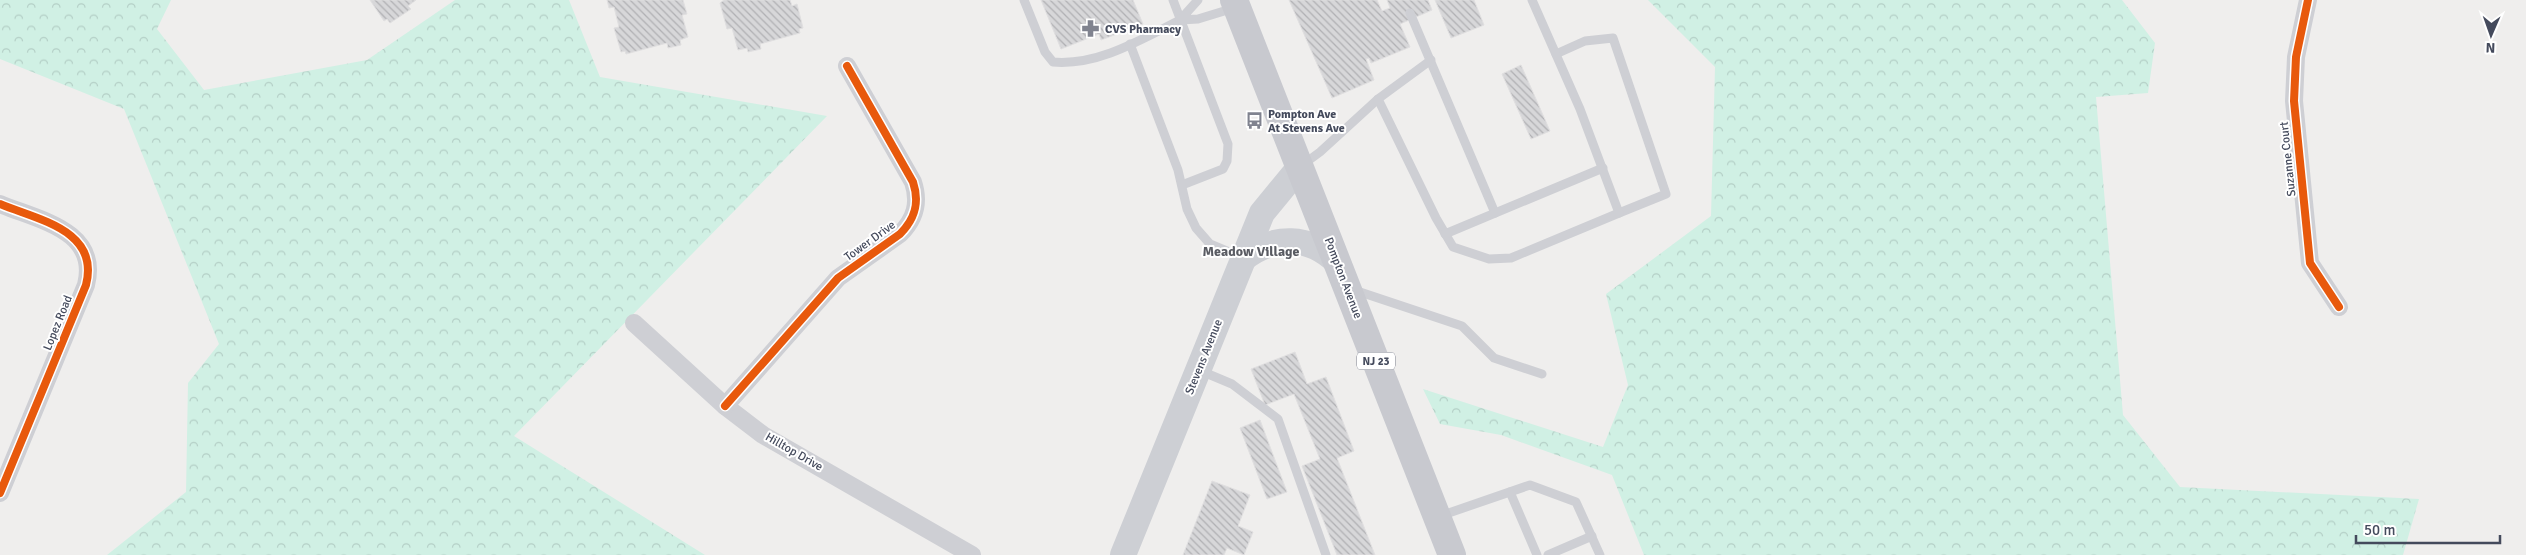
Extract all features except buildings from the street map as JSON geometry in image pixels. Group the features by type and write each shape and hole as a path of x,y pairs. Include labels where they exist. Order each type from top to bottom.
{"main road":[{"name":"Pompton Avenue","path":"1236,4 1452,555"},
{"name":"Stevens Avenue","path":"1123,555 1262,213 1299,168"},
{"path":"1244,258 1265,245 1289,240 1310,244 1325,252 1337,262"}],"street":[{"name":"Suzanne Court","path":"2308,0 2296,57 2294,101 2307,234 2310,263 2339,308"},
{"name":"Tower Drive","path":"725,406 838,278 900,234 907,227 915,211 916,192 913,182 847,66"},
{"name":"Lopez Road","path":"0,204 70,234 83,248 89,266 86,285 0,493"},
{"name":"Hilltop Drive","path":"634,323 725,406 763,435 972,555"}],"lane":[{"path":"1024,0 1045,52 1053,62 1064,63 1114,52 1180,20 1207,17 1236,4"},
{"path":"1173,0 1228,144 1227,161 1223,168 1182,185"},
{"path":"1180,20 1198,0"},
{"path":"1532,0 1580,109 1619,212"},
{"path":"1410,13 1495,213"},
{"path":"1378,99 1452,247 1489,259 1511,258 1666,194 1613,38 1586,41 1556,54"},
{"path":"1130,44 1178,170 1187,209 1196,228 1210,244 1244,258"},
{"path":"1299,168 1320,152 1378,99 1431,60"},
{"path":"1445,234 1603,168"},
{"path":"1347,288 1462,326 1494,358 1542,374"},
{"path":"1198,370 1232,384 1278,419 1326,555"},
{"path":"1437,517 1530,485 1576,502 1600,555"},
{"path":"1510,492 1537,555"},
{"path":"1548,555 1592,536"}],"green space":[{"path":"0,0 171,0 157,29 204,90 367,60 455,0 569,0 600,77 827,116 514,436 705,555 107,555 186,492 188,383 219,344 124,109 0,59"},
{"path":"1648,0 2122,0 2155,43 2148,93 2096,97 2123,415 2180,487 2419,499 2403,555 1644,555 1612,475 1501,435 1440,424 1423,389 1603,447 1628,385 1606,294 1711,216 1715,67"}],"cycle path":[{"path":"2308,0 2296,57 2294,101 2310,263 2339,307"},
{"path":"725,406 838,278 900,234 913,216 916,204 913,182 847,66"},
{"path":"0,204 48,222 75,239 84,251 88,266 86,285 0,493"}],"place":[{"name":"CVS Pharmacy","path":"1091,29"},
{"name":"Pompton Ave At Stevens Ave","path":"1254,121"}],"district":[{"name":"Meadow Village","path":"1251,251"}]}
